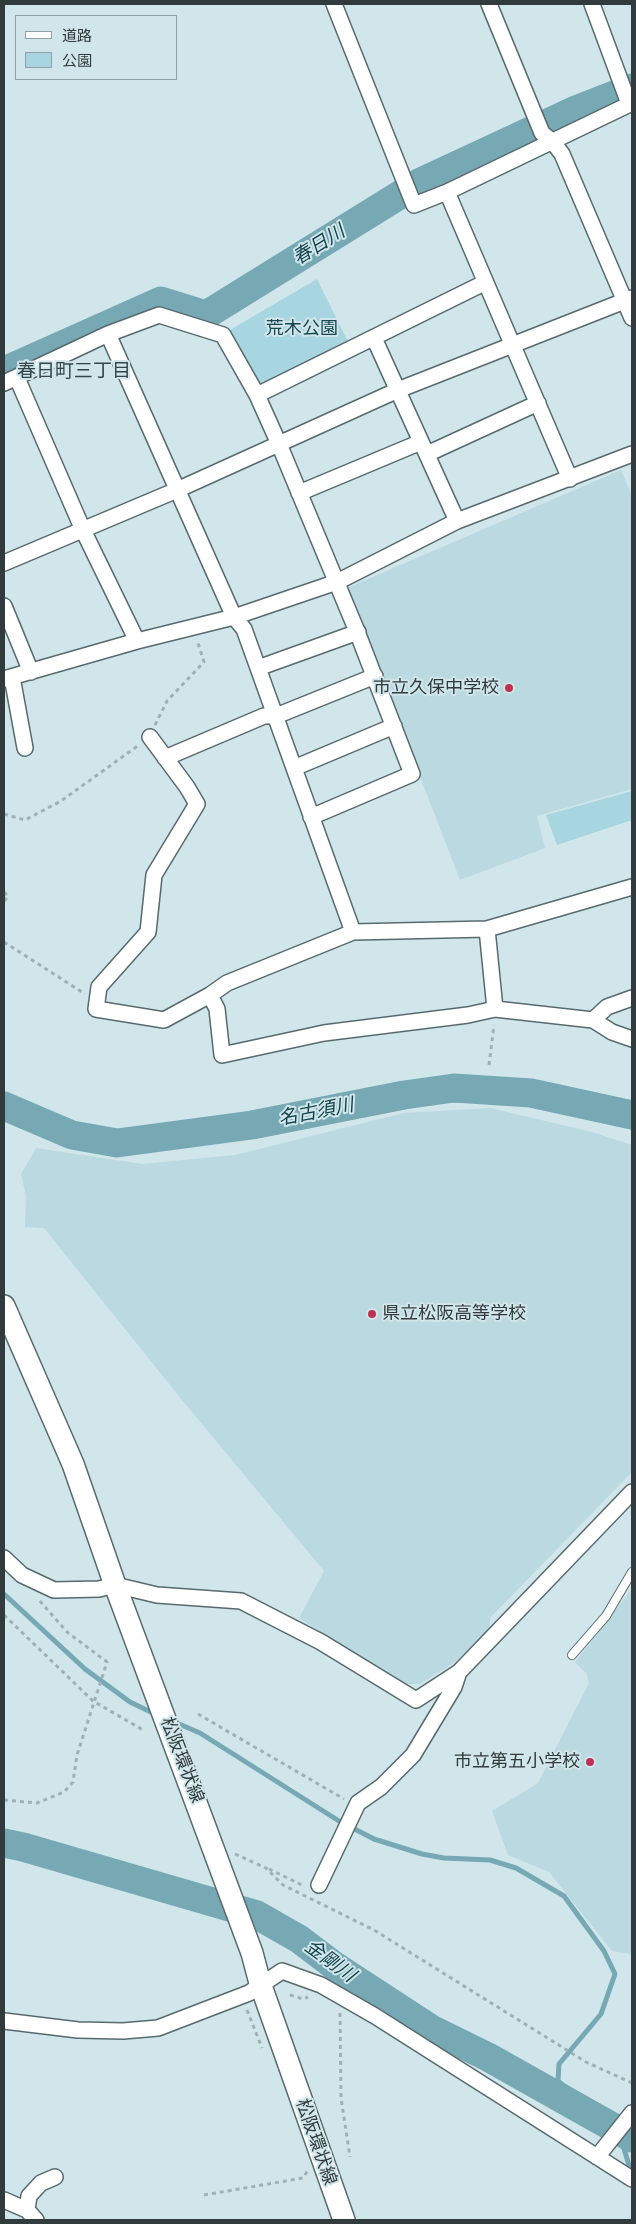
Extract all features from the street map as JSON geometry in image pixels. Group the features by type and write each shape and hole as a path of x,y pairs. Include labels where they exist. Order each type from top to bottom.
{"main road":[{"name":"松阪環状線","path":"4,1306 73,1464 115,1585 208,1828 342,2220"}],"street":[{"path":"334,4 414,205 447,192 631,103 592,4"},
{"path":"489,4 542,133 553,142 562,154 629,300 632,318"},
{"path":"447,192 484,283 570,479"},
{"path":"257,395 484,283"},
{"path":"4,563 177,490 398,390 629,300"},
{"path":"136,641 10,380 108,334 159,315 223,335 257,395 358,632 412,774 311,817"},
{"path":"108,334 234,617 244,629 353,932"},
{"path":"374,338 457,521"},
{"path":"299,493 424,448 538,403"},
{"path":"26,748 8,678 136,641 234,617 337,582 457,521 527,492 570,479 632,454"},
{"path":"4,606 31,672"},
{"path":"258,668 358,632"},
{"path":"165,758 264,716 276,716 375,676"},
{"path":"294,768 394,726"},
{"path":"150,737 187,787 197,804 154,875 148,932 99,987 96,1009 164,1020 227,984 353,932 487,929 632,887"},
{"path":"487,929 496,1009"},
{"path":"210,995 217,1010 222,1055 324,1033 468,1016 496,1009 593,1020 612,1032 632,1039"},
{"path":"593,1020 607,1006 632,998"},
{"path":"4,1558 22,1575 54,1590 98,1589 115,1585 157,1595 241,1601 321,1642 416,1700 426,1691 459,1672 632,1492"},
{"path":"319,1884 358,1803 381,1787 413,1755 454,1687 459,1672"},
{"path":"4,2018 78,2030 123,2031 158,2028 249,1992 260,1983 282,1971 321,1985 376,2016 632,2179"},
{"path":"597,2157 632,2113"},
{"path":"31,2215 29,2196 41,2183 55,2177"},
{"path":"4,2200 31,2215"}],"lane":[{"path":"572,1655 606,1616 632,1572"}],"path":[{"path":"4,814 25,820 62,801 150,737 167,701 204,662 194,627"},
{"path":"4,892 8,896 4,902"},
{"path":"4,942 84,994 99,987"},
{"path":"489,1064 496,1009"},
{"path":"4,1800 36,1803 64,1792 73,1782 77,1755 107,1662 67,1632 41,1604 22,1575"},
{"path":"4,1615 93,1701 145,1731"},
{"path":"198,1714 336,1796 358,1803"},
{"path":"236,1854 310,1888 319,1884"},
{"path":"266,1868 282,1885 374,1930 586,2062 632,2083"},
{"path":"340,2010 341,2098 350,2157"},
{"path":"204,2195 303,2178 310,2167"}],"shaded area":[{"name":"市立久保中学校","path":"621,470 632,496 632,789 537,816 545,848 460,880 347,588"},
{"name":"県立松阪高等学校","path":"490,1108 592,1132 632,1145 632,1472 490,1618 490,1628 452,1664 420,1684 402,1684 299,1618 324,1571 182,1400 44,1228 25,1227 26,1196 21,1174 36,1148 142,1164 235,1155 404,1113"},
{"name":"市立第五小学校","path":"632,1589 632,1954 612,1951 549,1872 508,1855 492,1811 538,1783 589,1683 586,1673 575,1662"}],"green space":[{"name":"荒木公園","path":"317,279 349,344 262,388 230,330"},
{"path":"632,791 632,820 557,845 546,815"}],"waterway":[{"name":"春日川","path":"4,371 161,301 206,315 419,183 576,110 632,88"},
{"name":"名古須川","path":"4,1106 72,1135 117,1143 252,1125 404,1095 454,1088 531,1093 632,1115"},
{"path":"4,1594 85,1669 130,1702 155,1714"},
{"path":"172,1721 200,1733 339,1821 374,1839 422,1854 444,1858 490,1860 516,1868 564,1896 604,1951 615,1974 601,2014 559,2064 558,2081 618,2129 632,2175"},
{"name":"金剛川","path":"4,1843 257,1915 299,1939 336,1967 431,2029 488,2057 632,2138"}],"place":[{"name":"市立久保中学校","path":"509,688"},
{"name":"県立松阪高等学校","path":"372,1314"},
{"name":"市立第五小学校","path":"590,1762"}],"district":[{"name":"春日町三丁目","path":"74,371"}]}
